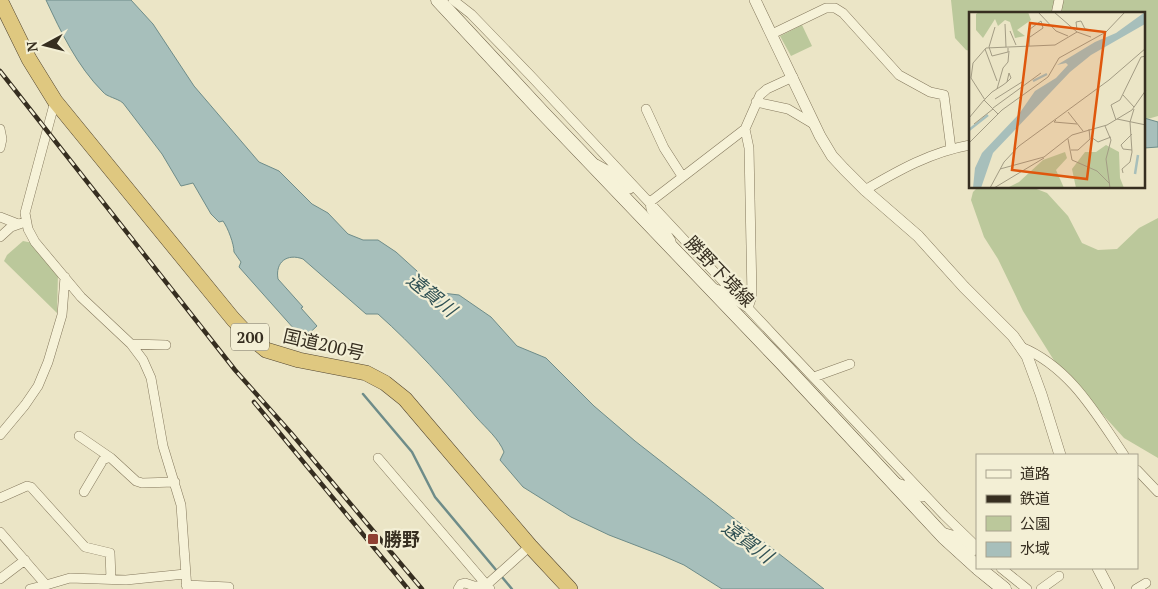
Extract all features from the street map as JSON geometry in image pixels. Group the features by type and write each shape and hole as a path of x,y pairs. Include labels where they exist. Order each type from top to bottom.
{"highway":[{"name":"国道200号","path":"0,0 29,59 54,101 249,336 266,350 299,360 366,373 385,383 405,399 530,546 570,589"}],"main road":[{"name":"勝野下境線","path":"438,0 782,363 937,530 976,566"},
{"name":"勝野下境線","path":"979,569 1004,589"}],"street":[{"path":"453,0 471,14 938,509 976,546"},
{"path":"755,0 815,125 832,156 865,190 918,236 964,287 1013,336 1027,356 1060,454"},
{"path":"772,34 832,4 843,13 898,74 930,92 944,95 951,149"},
{"path":"646,199 682,176 744,129 760,95 767,89 793,77"},
{"path":"22,223 54,101"},
{"path":"756,102 788,109 815,125"},
{"path":"646,109 664,148 682,176"},
{"path":"0,129 2,139 0,148"},
{"path":"744,129 750,148 752,296 748,308"},
{"path":"865,190 901,169 926,158 951,149 969,146"},
{"path":"591,163 607,170 634,192 646,199 667,232 676,253"},
{"path":"0,218 22,223 35,242 81,297 131,344 143,360 151,378 163,446 182,505 187,587 229,587"},
{"path":"0,237 11,227 22,223"},
{"path":"0,434 38,386 48,362 62,315 64,277"},
{"path":"708,286 722,291 748,308"},
{"path":"131,344 151,343 166,345"},
{"path":"1021,348 1032,352 1054,366 1077,389 1123,454"},
{"path":"782,363 803,374 831,394"},
{"path":"814,378 850,364"},
{"path":"79,436 112,458 136,481 142,484 175,482"},
{"path":"84,492 103,460 112,458"},
{"path":"378,458 486,588"},
{"path":"1138,471 1158,492"},
{"path":"892,481 907,486 938,509"},
{"path":"0,498 28,486 30,487 85,547 110,553 111,579"},
{"path":"937,530 952,535 976,552"},
{"path":"0,532 25,560 45,587"},
{"path":"486,588 530,546"},
{"path":"0,579 25,560"},
{"path":"1002,569 1027,589"},
{"path":"1098,569 1106,588"},
{"path":"30,589 45,587 70,578 126,580 185,574"},
{"path":"1041,589 1059,576"},
{"path":"458,589 465,582 486,588"},
{"path":"1136,589 1146,583"}],"green space":[{"path":"951,0 1158,0 1158,116 1146,119 1146,12 969,12 969,51 955,38"},
{"path":"802,25 812,46 791,56 780,36"},
{"path":"976,189 1037,189 1047,193 1068,216 1082,243 1098,250 1117,249 1139,228 1158,218 1158,458 1124,438 1055,362 1023,311 998,259 984,237 971,200"},
{"path":"23,241 33,243 58,273 57,313 4,261 7,255"}],"water":[{"name":"遠賀川","path":"46,0 131,0 153,24 194,86 259,162 279,171 312,204 328,213 348,234 363,240 378,240 396,252 428,281 434,292 459,295 491,317 517,346 546,358 594,406 635,441 824,589 722,589 684,565 609,535 571,517 523,487 500,460 504,452 496,438 429,364 391,326 378,314 366,314 303,259 292,257 283,260 280,264 278,279 317,326 303,339 239,267 241,262 234,252 225,224 223,221 219,222 211,214 193,183 181,186 162,154 123,103 105,94 85,71 77,60"},
{"path":"1146,119 1158,122 1158,147 1146,148"}],"waterway":[{"path":"363,394 412,452 435,497 512,589"}],"railway":[{"path":"0,71 235,370 291,433 422,589"},
{"path":"254,402 408,589"}],"place":[{"name":"勝野","path":"373,539"}]}
